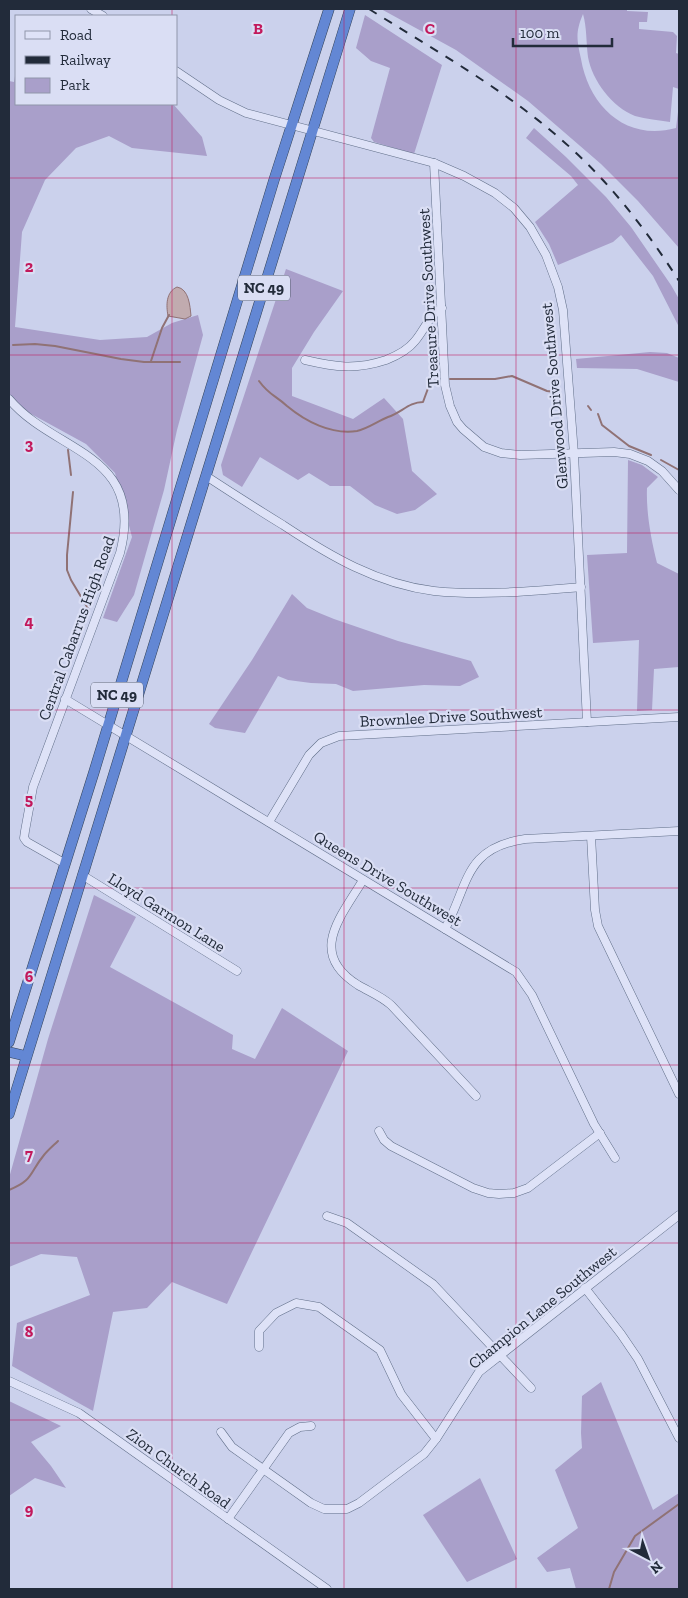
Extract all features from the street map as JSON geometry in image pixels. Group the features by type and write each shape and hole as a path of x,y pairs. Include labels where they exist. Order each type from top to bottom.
{"highway":[{"name":"NC 49","path":"9,1042 274,180 293,126 329,9"},
{"name":"NC 49","path":"9,1114 350,9"},
{"path":"9,1052 26,1056"}],"street":[{"name":"Glenwood Drive Southwest","path":"178,72 219,100 246,113 446,168 482,185 514,208 530,227 546,254 556,281 563,310 574,454 587,722"},
{"name":"Treasure Drive Southwest","path":"434,164 445,384 450,406 463,429 484,447 501,453 574,454 614,452 638,456 662,471 679,490"},
{"path":"305,360 356,368 393,357 414,344 434,313 442,308"},
{"name":"Central Cabarrus High Road","path":"9,399 33,421 92,457 101,465 118,491 124,512 124,532 120,553 33,787 24,838 27,842 64,863"},
{"path":"206,476 339,560 366,573 387,580 426,590 458,593 581,587"},
{"name":"Queens Drive Southwest","path":"65,699 510,968 526,985 600,1133 615,1158"},
{"name":"Brownlee Drive Southwest","path":"268,822 308,755 314,748 329,739 339,736 679,717"},
{"path":"445,929 473,867 494,847 511,841 525,839 679,831"},
{"path":"591,836 595,910 598,926 679,1094"},
{"name":"Lloyd Garmon Lane","path":"82,875 237,972"},
{"path":"363,880 333,932 331,944 335,962 341,972 392,1005 476,1096"},
{"path":"379,1131 384,1140 391,1146 474,1188 488,1193 499,1194 514,1193 528,1188 600,1133"},
{"name":"Champion Lane Southwest","path":"222,1432 232,1447 311,1503 324,1509 347,1509 359,1503 424,1454 436,1439 479,1372 679,1215"},
{"path":"327,1216 348,1223 433,1284 531,1388"},
{"path":"585,1288 622,1334 638,1359 679,1438"},
{"path":"259,1347 259,1331 276,1312 296,1302 319,1307 380,1350 401,1394 436,1439"},
{"name":"Zion Church Road","path":"9,1381 79,1413 327,1589"},
{"path":"228,1519 289,1433 300,1427 311,1426"}],"green space":[{"path":"381,9 627,9 627,11 648,12 647,22 639,22 639,29 673,32 677,36 676,53 679,54 679,89 673,87 670,122 635,116 619,106 604,92 590,66 583,14 579,26 578,41 585,76 592,92 601,105 626,125 641,130 658,131 676,128 679,104 679,248 638,201 601,164 528,101 456,50"},
{"path":"365,15 442,65 414,154 374,142 371,138 390,68 371,61 356,48"},
{"path":"15,76 15,105 174,105 202,137 207,156 132,148 109,136 76,148 45,180 22,232 15,327 100,340 147,337 172,323 198,315 203,335 177,430 164,490 134,595 117,622 103,618 132,537 115,473 86,444 13,404 9,404 9,81 14,82"},
{"path":"534,128 606,197 631,227 679,299 679,327 653,276 621,235 613,242 558,265 549,244 535,222 578,185 571,176 526,138"},
{"path":"286,269 343,291 314,332 292,368 292,396 353,419 384,398 403,419 412,471 437,494 415,510 397,514 375,505 350,486 330,486 309,473 298,480 260,457 242,487 223,475 221,465"},
{"path":"650,352 667,353 679,358 679,382 637,369 577,368 576,359"},
{"path":"628,460 642,465 658,477 647,488 648,516 653,545 657,563 679,574 679,667 654,669 652,710 637,711 639,640 593,643 587,555 627,553"},
{"path":"292,594 307,608 334,619 398,641 471,661 479,677 460,686 424,685 353,691 336,684 288,680 278,676 245,733 215,728 209,724 252,660"},
{"path":"94,895 136,917 110,967 233,1035 232,1049 255,1059 282,1008 348,1051 227,1304 172,1282 147,1308 113,1312 93,1411 12,1366 17,1323 90,1295 77,1257 41,1254 9,1267 9,1178 48,1039"},
{"path":"601,1382 653,1510 679,1493 679,1589 576,1589 570,1568 547,1572 537,1558 578,1528 555,1470 582,1448 582,1396"},
{"path":"9,1401 61,1426 31,1442 66,1488 35,1478 9,1496"},
{"path":"480,1478 517,1559 467,1582 423,1515"}],"shaded area":[{"path":"177,287 184,291 189,303 191,316 185,319 168,316 167,303 169,295"}],"waterway":[{"path":"151,361 162,328 169,315"},
{"path":"13,345 35,344 55,346 144,362 180,362"},
{"path":"450,379 495,379 512,376 547,391 555,392 560,389"},
{"path":"259,381 269,392 310,422 328,429 347,432 365,429 409,406 423,402 430,383 437,380"},
{"path":"588,406 591,410"},
{"path":"598,414 602,425 629,446 651,455"},
{"path":"68,450 71,475"},
{"path":"661,460 679,470"},
{"path":"73,492 67,570 89,610"},
{"path":"9,1190 23,1183 30,1176 39,1161 58,1141"},
{"path":"609,1589 614,1572 635,1536 679,1504"}],"railway":[{"path":"369,9 475,75 551,130 617,196 656,246 679,281"}]}
